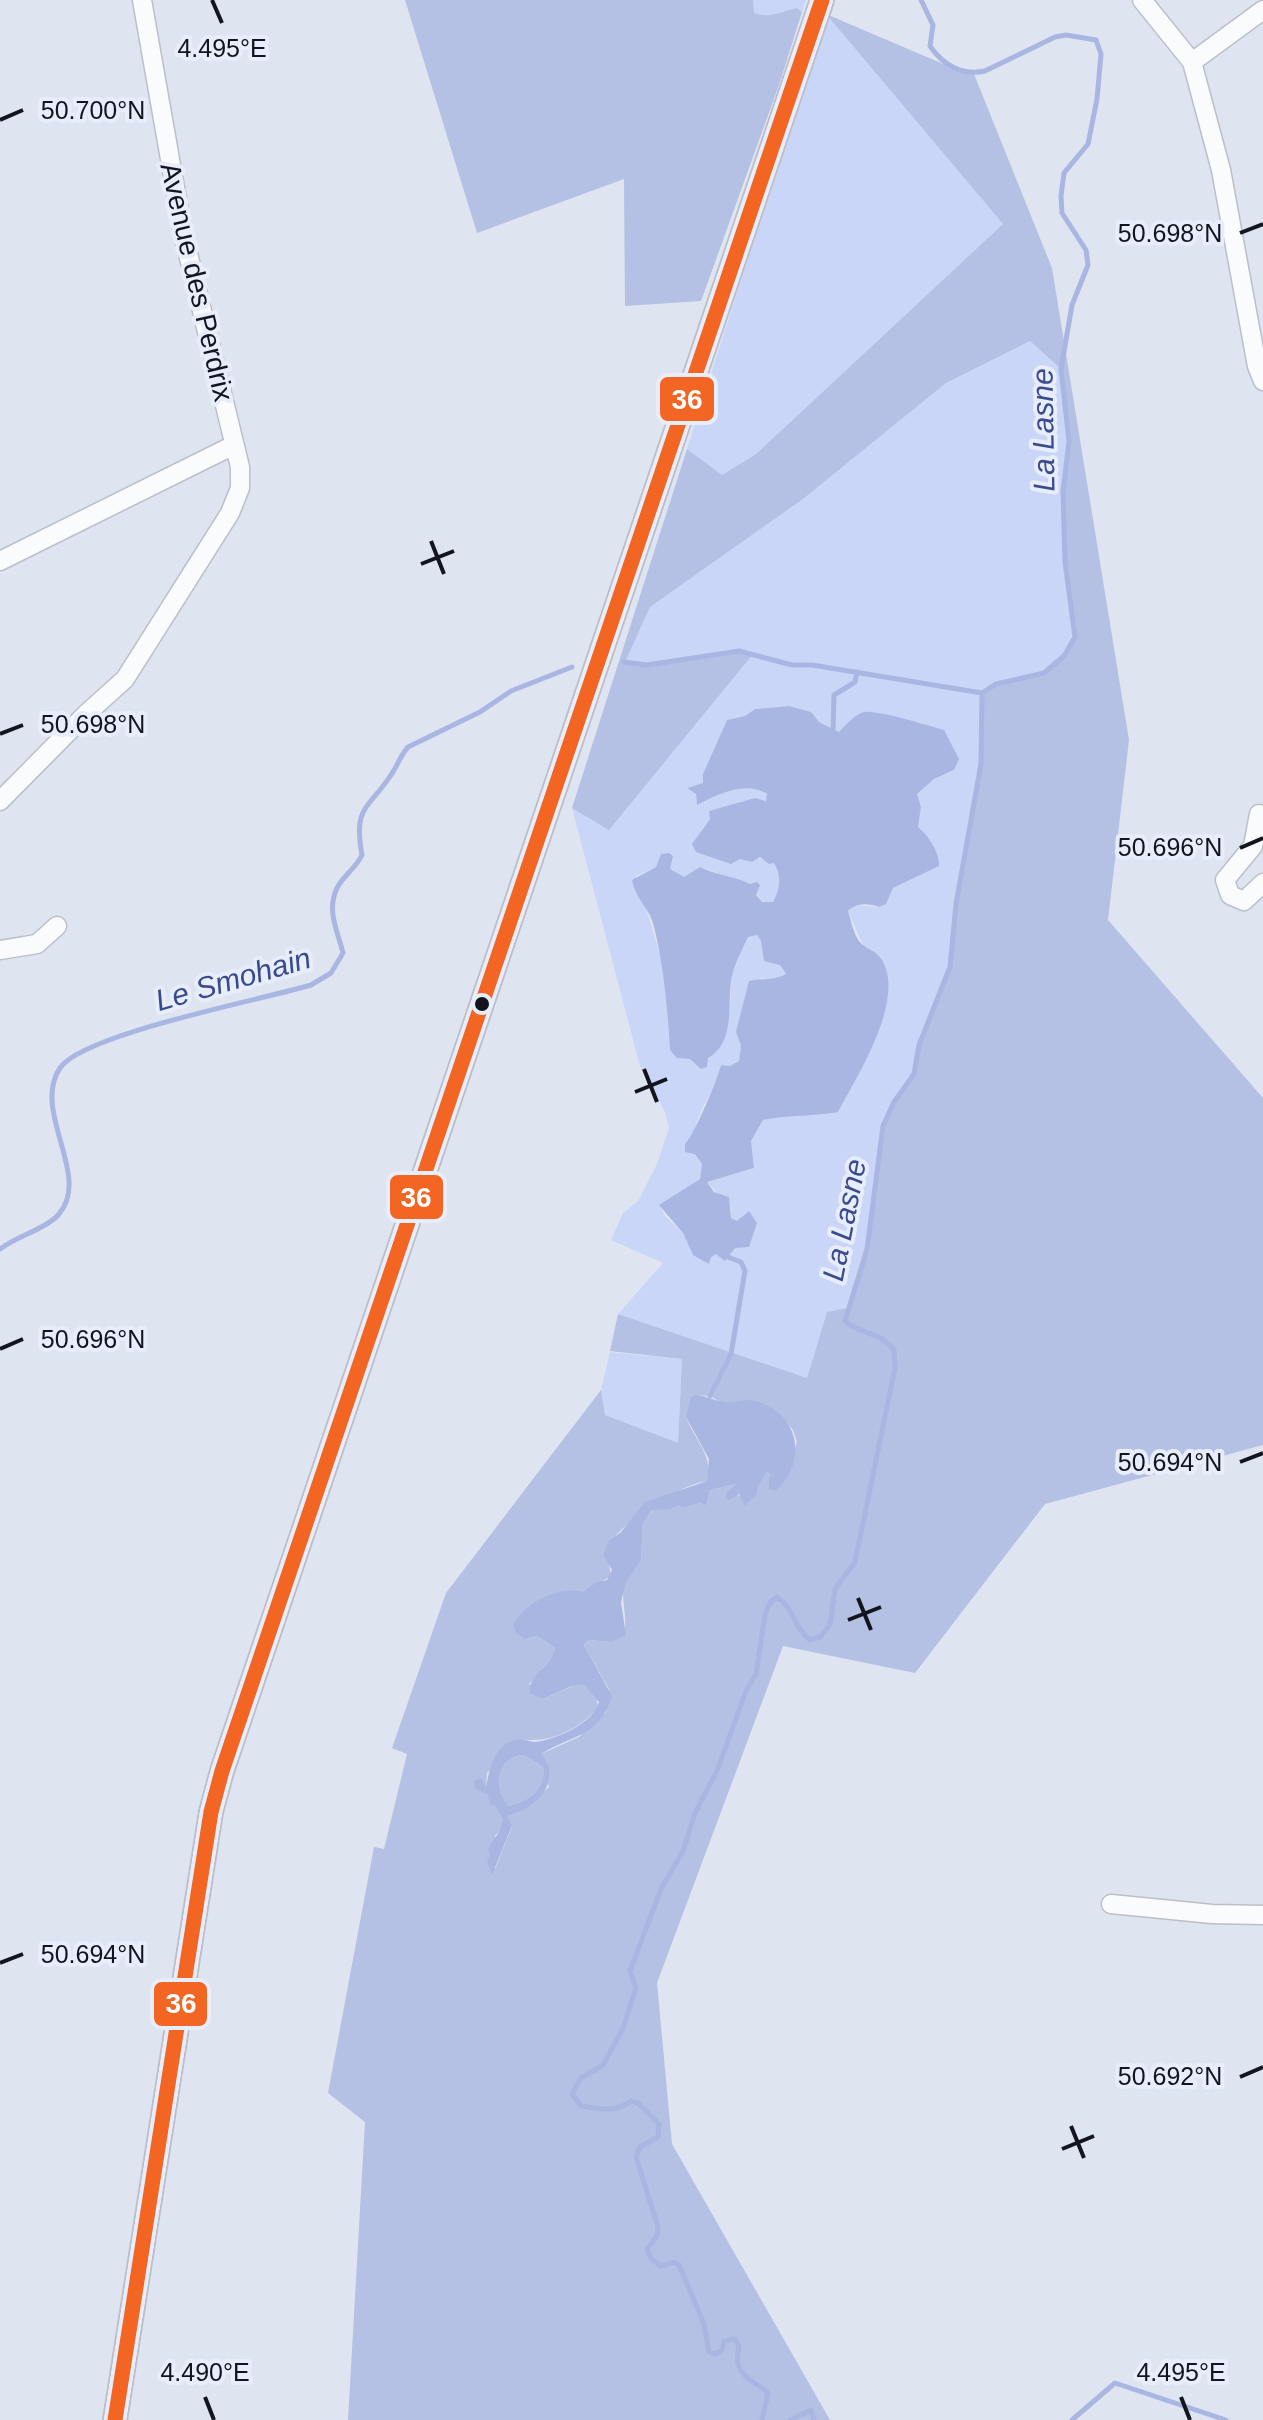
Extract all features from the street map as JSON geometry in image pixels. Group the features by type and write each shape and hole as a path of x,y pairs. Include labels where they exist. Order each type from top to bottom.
{"street":[{"name":"Avenue des Perdrix","path":"0,802 84,715 125,679 237,497 240,468 183,233 142,0"},
{"path":"116,2420 208,1832 222,1771 822,0"},
{"path":"1142,0 1192,62 1221,170 1263,381"},
{"path":"1192,62 1263,10"},
{"path":"0,561 234,445"},
{"path":"1259,814 1253,846 1225,880 1230,895 1244,901 1263,883"},
{"path":"0,950 38,944 57,926"},
{"path":"1111,1904 1212,1914 1263,1914"}],"shaded area":[{"path":"405,0 753,0 754,13 760,15 797,8 802,12 701,301 625,306 624,179 477,233"},
{"path":"753,0 806,0 802,12 797,8 766,15 754,13"},
{"path":"826,14 1003,224 756,454 722,475 687,449"},
{"path":"826,14 974,74 1052,268 1129,740 1108,920 1263,1098 1263,1445 1045,1504 915,1673 783,1646 657,1983 672,2144 830,2420 348,2420 365,2122 328,2093 374,1847 384,1849 407,1754 392,1748 446,1593 601,1390 605,1415 678,1443 682,1359 610,1351 618,1314 807,1378 827,1312 847,1308 855,1296 867,1249 883,1126 914,1074 919,1045 950,967 956,904 981,764 982,693 996,684 1044,673 1064,656 1075,637 1065,562 1063,492 1069,441 1061,369 1030,341 946,383 803,499 650,607 625,662 647,665 739,651 753,654 609,830 572,808 687,449 722,475 756,454 1003,224","holes":["696,1395 720,1402 765,1404 782,1417 797,1442 787,1476 767,1472 745,1504 743,1498 729,1490 736,1484 710,1490 707,1501 684,1508 678,1505 653,1509 643,1523 641,1560 624,1587 625,1630 611,1642 588,1640 584,1645 609,1689 606,1712 579,1737 541,1754 549,1787 518,1813 508,1816 512,1827 495,1869 495,1836 503,1827 500,1812 486,1788 487,1773 519,1739 562,1734 598,1708 596,1695 585,1685 543,1699 529,1684 554,1655 555,1648 537,1636 525,1639 583,1592 611,1576 608,1558 603,1554 633,1519 680,1490 707,1481 706,1456 686,1417"]},
{"path":"1030,341 1061,369 1069,441 1063,492 1065,562 1075,637 1064,656 1044,673 996,684 982,694 981,764 956,904 950,967 919,1045 914,1074 883,1126 867,1249 855,1296 847,1308 827,1312 807,1378 618,1314 663,1263 611,1240 623,1213 638,1201 657,1164 669,1128 665,1112 640,1066 572,808 609,829 739,651 647,665 624,662 650,607 803,499 946,383","holes":["789,706 811,712 819,722 840,732 873,712 925,724 954,770 934,779 917,794 921,807 918,827 938,866 893,888 885,904 854,905 848,911 863,945 822,1115 790,1113 763,1120 751,1141 754,1168 707,1182 731,1208 730,1218 737,1222 716,1252 693,1255 683,1233 664,1215 660,1205 700,1179 702,1164 694,1139 700,1114 721,1065 739,1061 741,1046 736,1032 761,978 775,980 787,975 757,935 748,937 732,975 728,1028 701,1069 670,1050 663,964 636,876 656,867 661,854 670,870 684,877 700,867 750,884 762,902 773,902 779,885 775,863 737,857 700,831 710,819 709,811 755,799 766,801 769,797 745,788 697,804 696,794 688,788 703,783 703,774 727,720 755,709"]},
{"path":"789,706 811,712 819,722 839,732 864,712 944,730 959,759 954,770 934,779 917,794 921,807 918,827 933,845 939,866 893,888 886,904 858,905 848,911 857,938 880,957 888,977 884,1016 867,1059 838,1112 763,1120 751,1141 754,1168 707,1182 714,1192 729,1197 731,1218 737,1221 749,1211 757,1223 749,1247 735,1248 725,1261 716,1254 709,1264 693,1255 683,1233 659,1205 700,1179 702,1164 695,1154 685,1152 685,1144 700,1119 721,1065 739,1061 741,1046 736,1032 749,981 786,974 780,965 764,961 757,935 748,937 732,976 729,1021 723,1042 708,1058 707,1067 701,1069 690,1059 677,1058 670,1050 653,923 632,880 656,867 661,854 669,853 673,856 670,869 684,877 700,867 750,884 757,882 760,885 756,895 762,902 773,902 779,882 774,863 760,857 731,864 696,852 692,844 710,819 709,811 755,798 766,801 767,794 741,789 697,805 696,794 687,788 703,783 703,774 727,720 755,709"},
{"path":"610,1352 682,1359 678,1444 605,1415 601,1390"},
{"path":"691,1397 754,1401 773,1409 791,1429 795,1442 792,1468 775,1491 769,1489 769,1477 773,1475 767,1472 757,1494 745,1506 739,1494 726,1498 736,1484 710,1490 706,1505 652,1510 643,1523 641,1560 626,1582 621,1602 626,1635 611,1642 588,1640 584,1645 612,1696 606,1710 592,1728 541,1754 547,1764 548,1783 537,1800 508,1816 512,1826 492,1875 488,1849 501,1829 502,1819 496,1806 490,1805 488,1795 475,1788 474,1781 481,1778 486,1787 495,1757 504,1745 563,1734 590,1717 599,1702 585,1685 572,1686 543,1699 530,1693 533,1680 550,1661 555,1648 537,1636 525,1639 516,1633 513,1624 526,1609 544,1598 563,1591 583,1592 607,1580 612,1570 603,1554 609,1541 645,1502 707,1481 709,1459 686,1417","holes":["524,1755 543,1767 542,1782 535,1793 509,1806 499,1783 508,1761"]},
{"path":"524,1755 543,1767 542,1782 530,1798 509,1806 500,1792 500,1775 508,1761"}],"waterway":[{"name":"La Lasne","path":"762,2420 768,2393 741,2370 735,2339 724,2341 722,2350 715,2354 709,2352 704,2324 679,2265 674,2262 661,2266 651,2259 647,2249 657,2236 658,2227 636,2157 640,2147 658,2137 659,2124 638,2103 631,2101 614,2109 595,2108 581,2106 572,2094 581,2078 603,2065 623,2028 636,1988 630,1971 661,1889 683,1851 695,1813 717,1771 756,1674 770,1603 777,1597 810,1640 820,1637 830,1625 835,1589 855,1562 895,1368 894,1350 889,1344 845,1321 867,1249 883,1126 914,1074 919,1045 950,967 956,904 981,764 982,693 996,684 1044,673 1064,656 1075,637 1065,562 1063,492 1069,441 1061,369 1072,305 1088,265 1086,250 1062,213 1061,196 1064,173 1088,144 1101,54 1096,40 1066,35 985,71 961,70 947,64 930,46 933,25 921,0"},
{"name":"Le Smohain","path":"624,662 647,665 739,651 792,665 982,693"},
{"name":"Le Smohain","path":"0,1249 53,1219 67,1199 69,1181 52,1104 53,1085 60,1068 75,1055 137,1030 311,985 331,973 343,953 334,921 334,897 362,855 359,827 364,810 405,750 480,712 511,691 572,667"},
{"path":"833,731 834,695 855,682 857,672"},
{"path":"710,1396 731,1354 745,1271 741,1262 728,1257"},
{"path":"1072,2420 1115,2383 1226,2420"},
{"name":"La Lasne","path":"790,2420 811,2410 814,2420"}],"transit line":[{"name":"36","path":"115,2420 211,1812 222,1771 822,0"}]}
